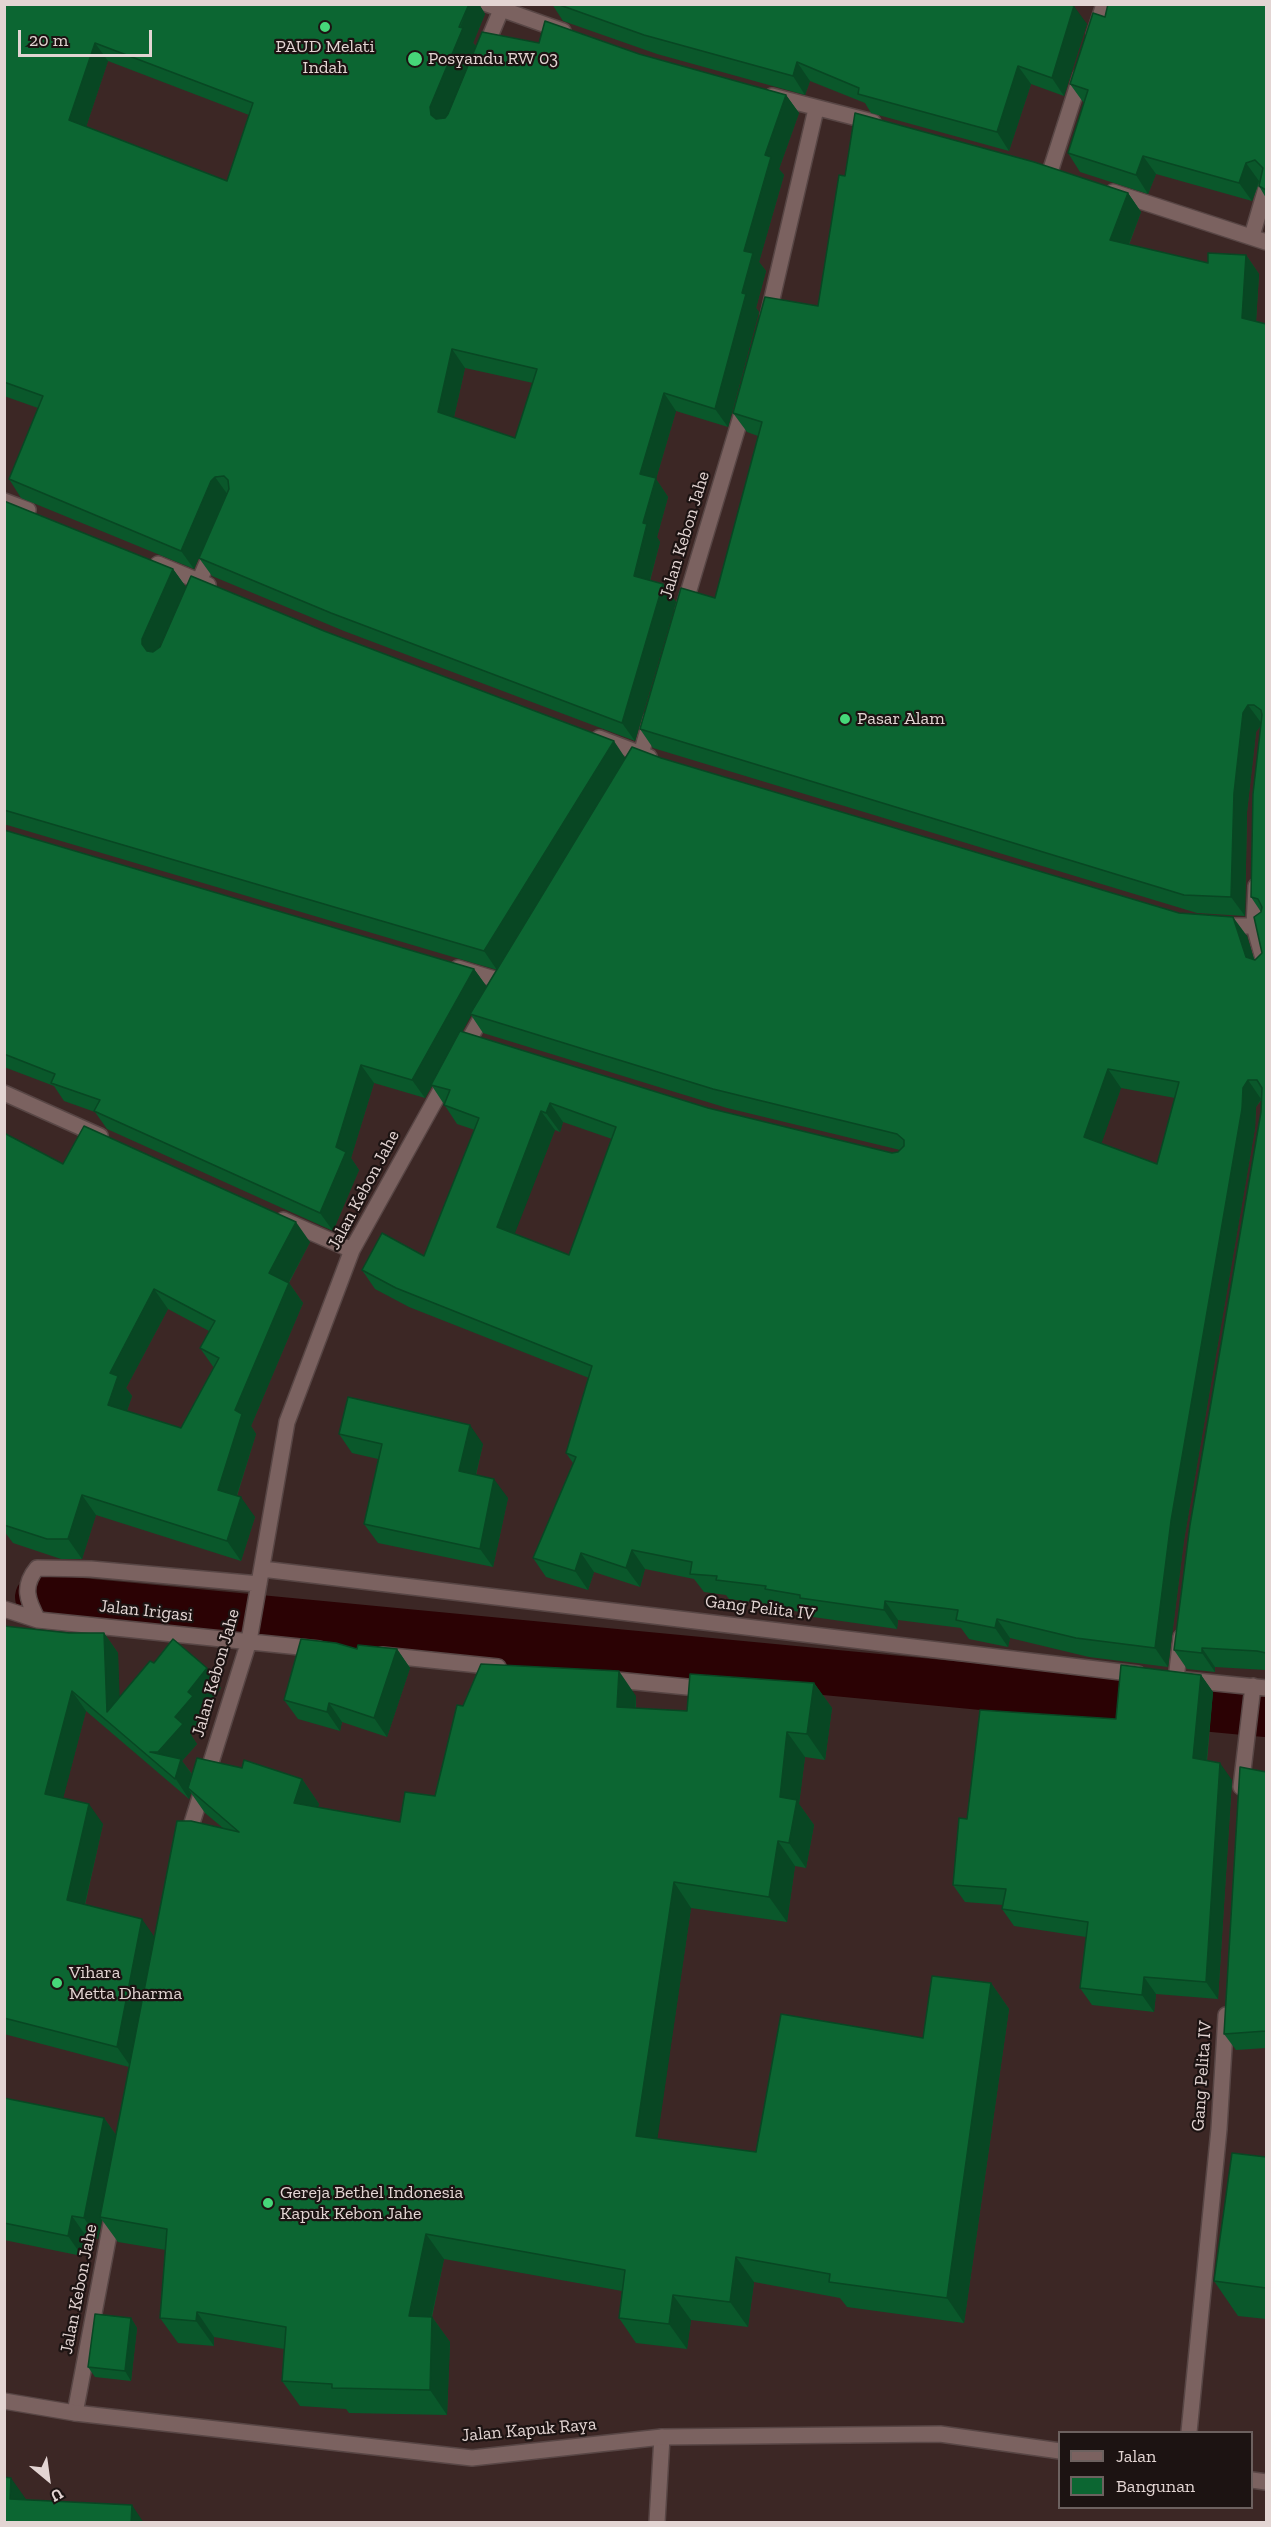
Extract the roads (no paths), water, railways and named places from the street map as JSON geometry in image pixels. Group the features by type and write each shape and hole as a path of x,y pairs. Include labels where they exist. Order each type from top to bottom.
{"street":[{"path":"1050,172 1104,4"},
{"path":"479,64 494,7 578,37"},
{"path":"758,92 816,109 890,126"},
{"path":"764,333 816,109"},
{"path":"1095,186 1259,239 1266,188"},
{"name":"Jalan Kebon Jahe","path":"678,629 749,390"},
{"path":"4,501 37,514"},
{"path":"186,611 220,532"},
{"path":"145,559 221,590"},
{"path":"622,784 640,754 654,708"},
{"path":"585,733 668,764"},
{"path":"1256,872 1266,969"},
{"path":"1206,925 1260,926"},
{"name":"Jalan Kebon Jahe","path":"182,1854 250,1635 287,1422 352,1250 475,1041 504,976 447,964"},
{"path":"4,1093 117,1144"},
{"path":"265,1212 352,1250"},
{"name":"Jalan Irigasi","path":"38,1620 26,1591 29,1578 37,1568 91,1569 259,1581"},
{"name":"Gang Pelita IV","path":"259,1581 1164,1677 1257,1691 1243,1761 1240,1797"},
{"name":"Jalan Irigasi","path":"4,1609 38,1620 250,1635 330,1650"},
{"path":"1164,1677 1183,1622"},
{"path":"365,1653 517,1669"},
{"path":"587,1677 715,1690"},
{"name":"Gang Pelita IV","path":"1189,2431 1219,2129 1227,1999"},
{"name":"Jalan Kebon Jahe","path":"75,2413 115,2203"},
{"name":"Jalan Kapuk Raya","path":"4,2402 75,2413 472,2458 662,2437 940,2434 1058,2451"},
{"path":"657,2523 662,2437"}],"waterway":[{"path":"38,1597 1266,1714"}],"place":[{"name":"PAUD Melati Indah","path":"325,27"},
{"name":"Posyandu RW 03","path":"415,59"},
{"name":"Pasar Alam","path":"845,719"},
{"name":"Vihara Metta Dharma","path":"57,1983"},
{"name":"Gereja Bethel Indonesia Kapuk Kebon Jahe","path":"268,2203"}]}
